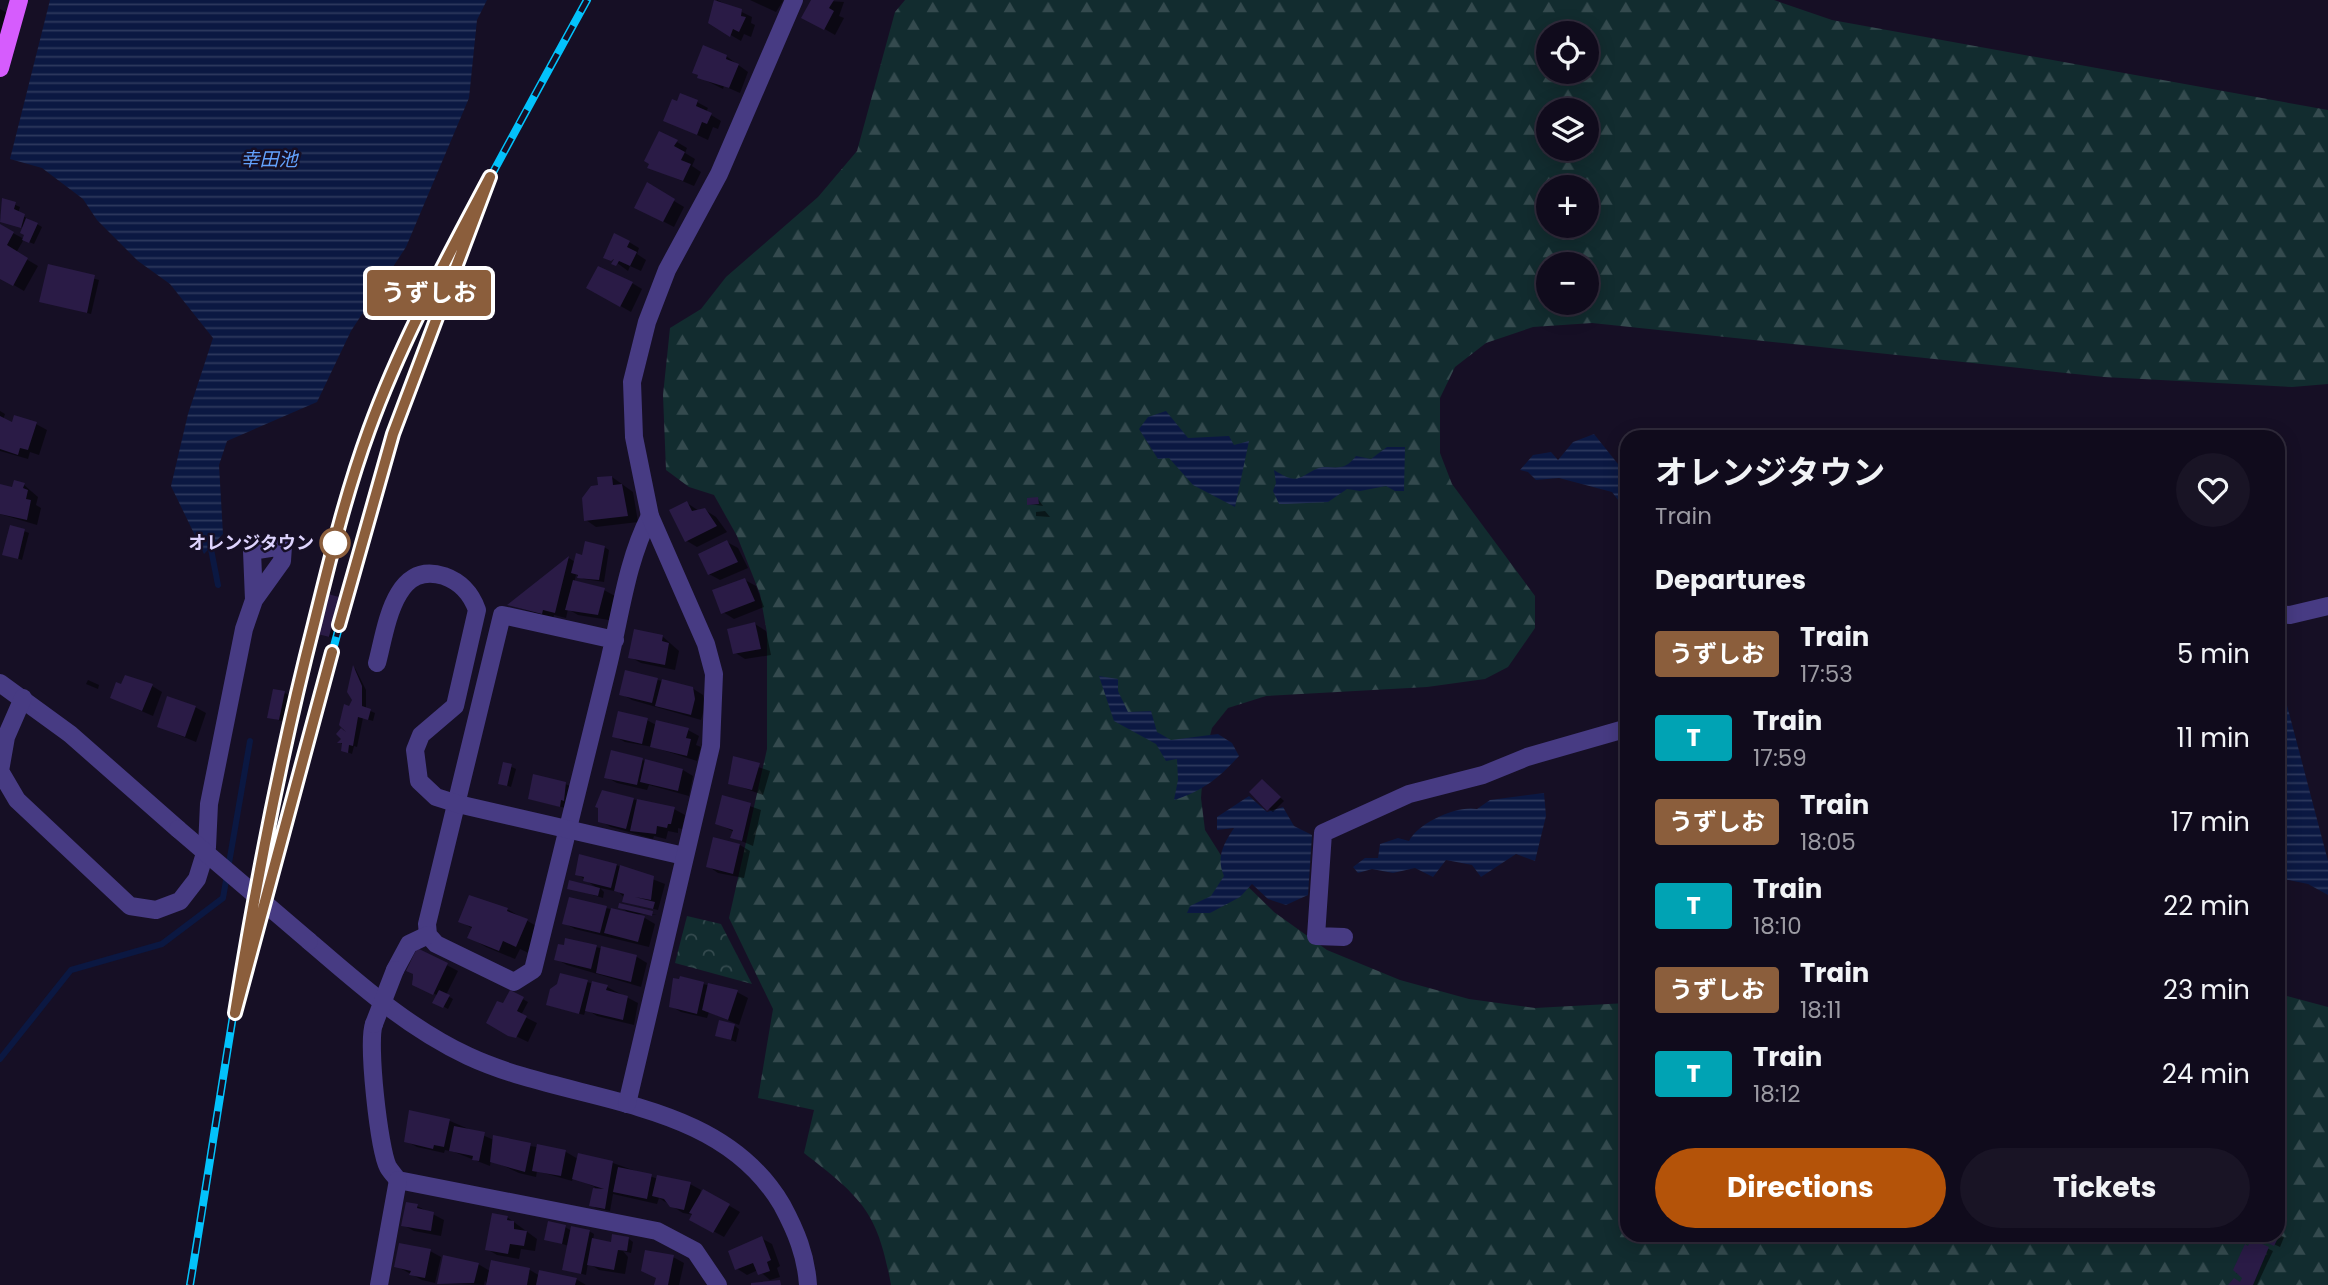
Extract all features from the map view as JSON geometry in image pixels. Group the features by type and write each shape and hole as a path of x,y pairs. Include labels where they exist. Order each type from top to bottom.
{"main road":[{"path":"0,68 19,0"}],"street":[{"path":"627,1104 711,746 714,674 706,645 650,516 634,437 632,382 648,322 667,270 719,174 793,0"},
{"path":"615,640 502,615 427,924 428,935 436,944 514,982 533,970 615,640 639,538 650,516"},
{"path":"377,663 395,596 408,581 425,575 441,575 458,582 472,597 477,610 455,706 421,735 415,750 419,781 436,797 458,804 684,856"},
{"path":"23,698 6,737 0,771 17,800 130,906 156,910 180,901 197,879 207,847 209,804 244,629 254,600"},
{"path":"2285,615 2328,606"},
{"path":"0,683 23,698 374,996 423,1032 470,1057 698,1127 738,1152 770,1185 797,1231 807,1285"},
{"path":"1344,937 1316,936 1323,833 1409,794 1483,775 1527,757 1620,730"},
{"path":"428,935 409,944 395,971 370,1035 387,1166 398,1180 657,1231 695,1251 718,1285"},
{"path":"379,1285 398,1180"}],"green space":[{"path":"905,0 1774,0 1832,20 2328,110 2328,384 2292,387 2104,377 1592,323 1533,327 1486,343 1455,367 1440,398 1440,453 1452,484 1535,596 1535,628 1508,667 1485,679 1427,687 1266,696 1228,708 1212,728 1204,759 1201,798 1205,830 1229,868 1274,912 1327,950 1400,980 1469,999 1535,1008 1620,1003 1620,1242 2285,1242 2285,996 2328,1007 2328,1285 891,1285 880,1240 864,1209 854,1195 804,1153 814,1110 758,1098 773,1009 729,918 767,749 767,633 760,594 737,536 714,495 689,487 666,470 663,395 670,328 701,309 726,277 818,197 857,151 895,12"},
{"path":"687,916 721,924 752,984 675,963"}],"water":[{"name":"幸田池","path":"50,0 487,0 477,20 469,98 406,247 351,331 317,402 227,441 219,465 223,534 204,554 171,486 188,414 213,338 170,284 138,261 97,220 83,199 42,168 10,159"},
{"path":"1166,411 1188,438 1229,436 1234,445 1249,441 1235,507 1193,485 1169,458 1158,459 1139,429 1148,417"},
{"path":"1594,434 1620,463 1620,503 1612,492 1559,478 1536,480 1528,472 1520,470 1533,455 1551,452 1558,460 1573,442"},
{"path":"1387,447 1405,447 1404,491 1395,491 1386,486 1360,491 1347,489 1328,502 1279,504 1273,491 1276,483 1274,470 1294,479 1321,467 1341,467 1356,456 1371,459"},
{"path":"1099,676 1118,679 1118,691 1128,712 1151,711 1157,732 1171,740 1218,734 1232,743 1239,756 1210,783 1174,800 1178,780 1177,759 1166,761 1156,744 1114,721"},
{"path":"2285,698 2328,861 2328,895 2308,884 2285,879"},
{"path":"1544,793 1546,816 1535,861 1516,854 1481,877 1472,865 1446,860 1433,877 1415,868 1393,873 1372,869 1358,873 1353,867 1365,858 1378,858 1380,844 1398,838 1409,841 1429,822 1449,813 1469,808 1477,809 1490,800"},
{"path":"1249,796 1267,812 1283,807 1294,826 1312,835 1308,895 1286,905 1268,899 1252,884 1240,897 1210,913 1187,913 1190,906 1211,896 1224,876 1222,851 1234,828 1217,830 1217,817"}],"building":[{"path":"714,0 742,9 741,16 746,17 739,32 733,29 730,37 708,23"},
{"path":"811,0 834,0 829,8 834,11 824,30 801,18"},
{"path":"703,45 727,55 726,59 739,64 729,88 697,78 698,75 692,73"},
{"path":"680,93 698,100 696,106 712,113 707,124 702,122 697,135 663,121 672,99 677,101"},
{"path":"659,131 678,140 674,146 685,152 681,160 691,164 683,181 647,168 649,164 644,161"},
{"path":"647,182 675,199 663,222 634,208"},
{"path":"2,198 16,202 14,209 25,214 21,228 0,222"},
{"path":"26,218 38,223 29,243 22,240 24,235 20,233"},
{"path":"0,224 14,232 7,245 28,258 13,286 0,279"},
{"path":"614,233 630,241 627,247 637,252 630,266 619,261 616,266 611,264 614,259 611,261 603,258"},
{"path":"48,264 95,275 87,313 39,302"},
{"path":"598,266 633,282 620,307 586,288"},
{"path":"14,415 37,422 28,450 20,448 18,455 0,449 0,416 12,422"},
{"path":"612,476 613,485 622,484 628,516 584,521 582,498 591,486 598,485 597,477"},
{"path":"14,480 25,483 23,488 28,490 26,499 31,500 27,520 0,514 0,484 12,487"},
{"path":"1038,497 1039,504 1027,505 1027,498"},
{"path":"687,501 692,511 705,508 717,526 685,542 669,510"},
{"path":"10,525 25,529 18,559 2,555"},
{"path":"727,540 738,562 708,575 698,554"},
{"path":"585,541 605,546 599,580 577,578 578,575 571,573 576,553 582,555"},
{"path":"569,556 555,613 543,610 542,614 507,605"},
{"path":"745,578 755,601 721,614 712,590"},
{"path":"573,580 605,588 598,615 565,610"},
{"path":"328,594 339,597 329,637 318,634"},
{"path":"755,622 761,649 733,654 727,629"},
{"path":"634,629 663,635 662,641 669,643 665,665 628,658"},
{"path":"353,665 362,686 362,706 371,709 368,720 358,717 353,746 349,745 348,753 341,751 342,743 337,743 341,739 336,734 341,728 346,732 339,725 344,704 349,706 352,700 347,692"},
{"path":"625,670 658,678 652,703 619,695"},
{"path":"125,675 153,684 142,711 110,698 116,682 121,684"},
{"path":"662,679 693,687 695,699 691,715 655,706"},
{"path":"273,689 285,691 279,720 267,718"},
{"path":"167,696 196,706 185,737 157,727"},
{"path":"618,711 648,718 642,744 612,737"},
{"path":"656,720 689,728 686,738 691,739 687,756 650,747"},
{"path":"611,750 643,758 637,785 604,778"},
{"path":"733,756 760,763 752,790 728,784"},
{"path":"645,759 683,769 678,791 640,782"},
{"path":"503,762 512,764 507,786 498,784"},
{"path":"533,774 566,782 564,801 561,800 560,807 528,799"},
{"path":"1262,779 1281,797 1267,811 1249,792"},
{"path":"602,790 634,798 626,829 598,822 598,808 595,807"},
{"path":"722,795 751,803 742,841 730,838 733,830 715,824"},
{"path":"637,799 675,807 671,824 668,824 667,828 657,826 656,834 630,831"},
{"path":"713,837 740,844 733,874 706,867"},
{"path":"579,854 617,864 611,888 583,881 584,877 575,875"},
{"path":"620,865 654,876 651,900 635,897 655,902 653,909 622,902 624,894 614,891"},
{"path":"569,880 600,888 598,896 567,889"},
{"path":"469,895 508,908 507,911 528,919 516,947 503,941 499,951 467,938 472,927 458,922"},
{"path":"569,897 607,906 600,933 562,924"},
{"path":"619,903 653,911 652,916 618,908"},
{"path":"611,908 645,916 638,942 604,933"},
{"path":"565,938 597,945 591,969 554,960 558,944 564,945"},
{"path":"601,946 637,955 631,982 596,973"},
{"path":"417,948 448,963 433,995 412,985 413,974 406,971"},
{"path":"560,973 588,980 579,1014 546,1005 550,989 557,984"},
{"path":"680,976 704,982 697,1014 669,1007 673,978 679,979"},
{"path":"592,981 608,985 606,990 628,996 623,1020 585,1011"},
{"path":"708,983 738,990 728,1020 702,1010"},
{"path":"439,990 450,995 443,1008 432,1003"},
{"path":"510,990 524,997 517,1011 527,1016 516,1038 486,1023 497,1001 503,1003"},
{"path":"719,1020 735,1024 731,1040 715,1036"},
{"path":"409,1110 450,1119 444,1147 434,1145 433,1149 404,1142"},
{"path":"454,1126 485,1132 479,1161 472,1160 473,1156 449,1151"},
{"path":"493,1135 531,1143 525,1172 490,1162"},
{"path":"537,1144 566,1150 561,1176 532,1171"},
{"path":"578,1153 613,1161 605,1209 589,1206 593,1188 604,1189 572,1179"},
{"path":"618,1167 652,1174 647,1199 613,1192"},
{"path":"657,1175 691,1182 684,1210 670,1207 664,1199 652,1196"},
{"path":"703,1189 730,1204 713,1233 689,1220 692,1214 689,1213"},
{"path":"406,1202 418,1204 417,1208 434,1212 431,1231 401,1226"},
{"path":"492,1213 508,1216 507,1220 514,1221 514,1229 527,1231 524,1246 510,1244 508,1254 485,1250"},
{"path":"548,1221 566,1225 562,1244 544,1240"},
{"path":"571,1226 590,1230 581,1274 562,1270"},
{"path":"612,1234 629,1237 627,1251 618,1250 614,1270 587,1265 592,1238 611,1242"},
{"path":"762,1236 771,1260 767,1262 770,1271 758,1275 753,1263 735,1270 728,1251"},
{"path":"2250,1242 2258,1242 2269,1247 2253,1285 2228,1285 2234,1278 2240,1282 2242,1278 2233,1270 2245,1244 2248,1246"},
{"path":"399,1243 431,1249 425,1278 409,1275 411,1271 394,1267"},
{"path":"645,1250 674,1255 668,1285 654,1285 656,1278 641,1271"},
{"path":"443,1255 479,1263 474,1283 437,1284"},
{"path":"491,1260 530,1268 527,1285 486,1285"},
{"path":"539,1270 577,1278 575,1285 536,1285"},
{"path":"780,1280 781,1285 751,1285 751,1283"}],"waterway":[{"path":"209,539 218,585"},
{"path":"0,1059 71,970 162,944 223,898 250,741"}],"railway":[{"path":"190,1285 261,854 282,747 335,535 368,431 409,334 587,0"},
{"path":"254,946 374,496 393,434 465,243"}],"train":[{"name":"うずしお","path":"332,652 235,1013 258,867 288,726 327,569 368,431 407,335 490,177 393,434 339,625"}],"place":[{"name":"オレンジタウン","path":"335,543"}]}
